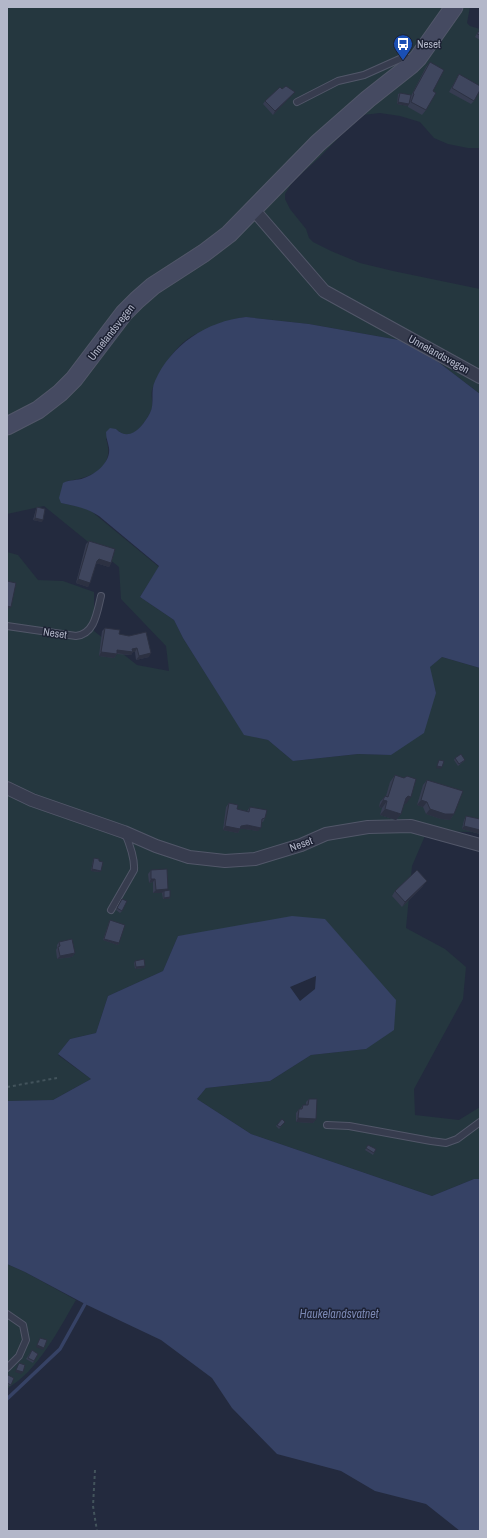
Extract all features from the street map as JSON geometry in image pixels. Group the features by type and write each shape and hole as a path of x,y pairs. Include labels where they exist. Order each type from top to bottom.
{"main road":[{"name":"Unnelandsvegen","path":"7,426 38,410 60,393 74,379 124,313 137,300 153,286 204,253 228,234 318,143 368,99 411,65 418,58 454,7"}],"street":[{"name":"Unnelandsvegen","path":"253,208 324,291 480,377"},
{"name":"Neset","path":"7,788 32,800 124,832 156,846 189,857 224,861 255,859 301,845 326,834 368,827 411,826 480,845"}],"lane":[{"path":"297,102 338,81 364,75 402,58 418,58"},
{"name":"Neset","path":"7,626 76,636 83,635 89,630 95,619 101,596"},
{"path":"111,910 134,870 135,864 124,832"},
{"path":"327,1125 349,1126 430,1142 446,1143 457,1140 480,1122"},
{"path":"7,1314 23,1324 26,1340 19,1356 7,1368"}],"path":[{"path":"7,1087 57,1078"},
{"path":"95,1470 93,1506 97,1531"}],"shaded area":[{"path":"7,7 470,7 467,23 470,26 480,29 480,148 468,148 448,144 434,138 420,122 400,116 380,113 363,115 293,181 285,194 285,199 290,209 306,229 309,238 313,242 331,251 360,263 480,289 480,394 420,348 399,340 309,324 246,317 234,319 187,339 175,351 155,383 152,390 151,410 144,423 136,432 131,434 126,435 116,429 106,439 108,457 104,464 93,474 76,480 67,481 61,503 81,507 91,511 159,567 140,597 174,620 183,638 244,734 268,740 293,761 358,754 391,755 436,693 429,667 442,657 480,668 480,834 470,832 427,831 412,866 406,928 445,949 466,967 463,999 414,1089 415,1115 459,1120 480,1107 480,1179 474,1179 432,1196 251,1134 197,1099 206,1088 270,1081 311,1055 366,1049 325,919 178,936 163,971 108,996 96,1033 70,1039 58,1055 91,1079 53,1100 7,1101 7,552 18,555 38,580 63,581 94,592 94,631 137,665 169,671 166,646 121,599 119,567 44,506 7,514"},
{"path":"7,1264 25,1272 76,1300 42,1355 28,1372 7,1389"}],"water":[{"path":"246,317 309,324 399,340 420,348 480,394 480,668 442,657 430,667 436,693 424,733 391,755 358,754 293,761 268,740 244,735 183,638 174,620 140,597 159,566 99,516 85,509 61,503 59,498 63,483 89,476 102,467 105,463 109,453 106,432 110,428 116,429 121,433 131,434 144,423 150,413 155,381 170,356 192,337 204,330 232,319"},
{"name":"Haukelandsvatnet","path":"292,916 325,919 396,1000 394,1030 366,1049 311,1055 270,1081 206,1088 197,1099 251,1134 432,1196 474,1179 480,1179 480,1531 460,1531 426,1504 375,1491 341,1471 277,1454 232,1408 212,1378 161,1340 85,1304 7,1264 7,1101 53,1100 91,1079 58,1054 70,1039 96,1033 108,996 163,971 178,936","holes":["316,976 315,989 300,1001 290,987"]}],"building":[{"path":"430,62 444,70 433,91 436,93 426,110 411,102 413,93"},
{"path":"459,74 480,86 480,90 474,101 452,88"},
{"path":"286,86 295,92 275,111 265,101 280,87 282,89"},
{"path":"400,93 411,95 409,104 398,102"},
{"path":"37,507 45,509 43,520 35,518"},
{"path":"89,541 115,549 111,563 99,559 97,561 90,583 78,579"},
{"path":"7,581 16,583 11,607 7,606"},
{"path":"105,628 120,630 119,634 129,636 146,632 151,653 139,656 137,648 132,649 133,652 117,650 117,654 101,652"},
{"path":"461,754 465,760 459,764 455,758"},
{"path":"439,760 444,761 442,767 437,766"},
{"path":"395,775 404,778 407,776 416,779 411,797 408,796 406,798 401,814 385,809 387,801 383,800 385,796 388,797"},
{"path":"427,780 463,791 454,814 445,814 430,809 427,802 421,800"},
{"path":"229,803 238,805 237,809 249,812 250,807 267,810 265,818 262,819 261,828 247,825 241,826 240,829 225,826"},
{"path":"466,816 480,819 480,830 464,826"},
{"path":"94,858 103,862 101,871 92,869"},
{"path":"167,869 168,889 156,890 155,879 151,879 151,870"},
{"path":"417,870 427,881 405,902 395,891"},
{"path":"170,890 170,897 164,898 164,891"},
{"path":"122,899 127,901 122,911 117,908"},
{"path":"110,920 125,925 119,943 104,939"},
{"path":"72,939 75,953 60,956 58,947 60,946 59,942"},
{"path":"144,959 145,966 136,967 135,961"},
{"path":"309,1099 317,1099 316,1119 298,1118 299,1109 302,1109 303,1105 308,1105"},
{"path":"282,1119 285,1122 280,1127 277,1125"},
{"path":"368,1145 376,1149 374,1153 366,1148"},
{"path":"40,1338 47,1340 44,1348 37,1345"},
{"path":"32,1350 38,1354 34,1361 28,1358"},
{"path":"19,1363 25,1365 23,1372 16,1370"},
{"path":"8,1375 14,1378 11,1385 7,1383"}],"waterway":[{"path":"7,1399 60,1349 85,1304"}],"place":[{"name":"Neset","path":"403,61"}]}
